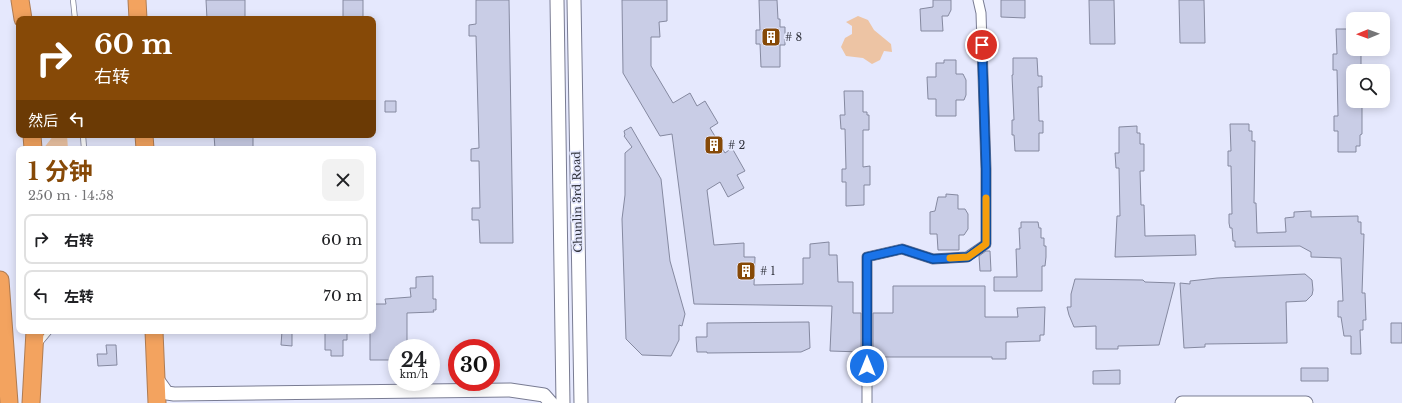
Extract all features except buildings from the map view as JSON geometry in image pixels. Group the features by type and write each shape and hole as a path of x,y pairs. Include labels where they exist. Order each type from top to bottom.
{"highway":[{"path":"20,0 23,16"},
{"path":"137,0 138,16"},
{"path":"0,280 9,403"},
{"path":"30,403 36,334"},
{"path":"154,334 157,403"}],"street":[{"name":"Chunlin 3rd Road","path":"557,0 563,403"},
{"name":"Chunlin 3rd Road","path":"574,0 581,403"},
{"path":"867,403 867,257 902,249 933,259 968,257 986,244 986,169 981,29 978,0"},
{"path":"157,379 167,393 174,394 510,390 544,395 551,403"},
{"path":"1182,403 1306,403"}],"lane":[{"path":"73,0 75,16"},
{"path":"34,349 47,334"}],"shaded area":[{"path":"858,16 868,20 874,30 891,44 892,52 884,51 880,60 872,64 863,58 846,56 841,47 845,38 852,34 852,26 846,22"},
{"path":"52,138 67,138 68,146 45,146"}],"slow traffic":[{"path":"950,258 968,257 986,244 986,198"}],"place":[{"name":"# 8","path":"771,37"},
{"name":"# 2","path":"714,145"},
{"name":"# 1","path":"746,271"}],"route":[{"path":"867,366 867,257 902,249 933,259 968,257 986,244 986,169 982,45"}]}
